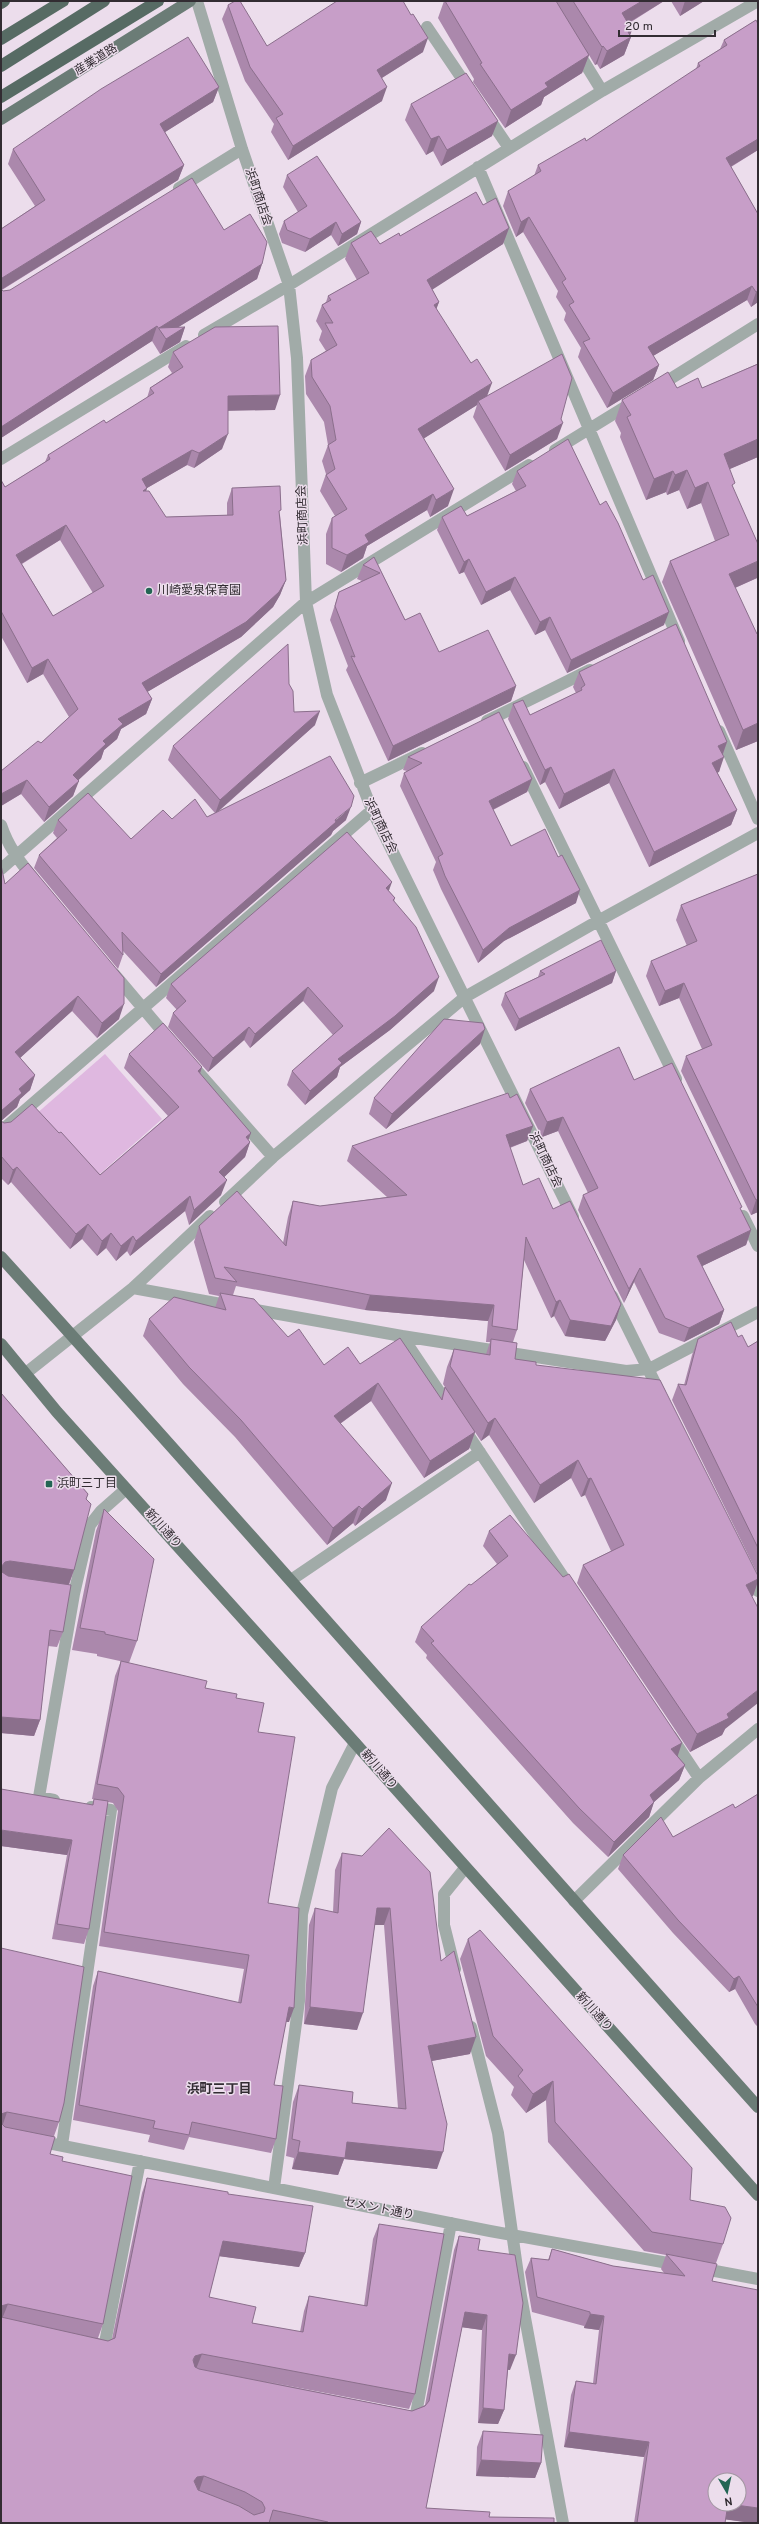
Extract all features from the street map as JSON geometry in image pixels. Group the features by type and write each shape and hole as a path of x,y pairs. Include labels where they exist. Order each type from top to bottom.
{"highway":[{"path":"1,39 63,1"},
{"path":"1,66 104,1"},
{"path":"1,97 158,1"}],"main road":[{"name":"産業道路","path":"1,118 190,1"},
{"path":"1,1257 291,1580 574,1901 758,2106"},
{"name":"新川通り","path":"1,1344 57,1412 355,1742 465,1868 758,2195"}],"street":[{"name":"浜町商店会","path":"197,1 242,149 289,285 297,358 306,602 327,695 360,783 372,810 577,1225"},
{"path":"1,459 289,285 602,91 758,1"},
{"path":"427,27 509,148"},
{"path":"570,39 602,91"},
{"path":"168,195 242,149"},
{"path":"478,167 684,651"},
{"path":"1,869 306,602 758,324"},
{"path":"661,636 674,629"},
{"path":"478,726 598,666"},
{"path":"498,716 505,730"},
{"path":"713,717 758,819"},
{"path":"360,783 436,746"},
{"path":"519,758 681,1090"},
{"path":"1,1131 372,810"},
{"path":"1,825 15,857 41,887"},
{"path":"26,1373 74,1337 133,1288 273,1157 465,997 598,921 758,834"},
{"path":"107,966 142,1009 273,1157"},
{"path":"737,1203 758,1246"},
{"path":"605,1282 664,1401"},
{"path":"133,1288 402,1336 626,1371 649,1369 758,1312"},
{"path":"402,1336 581,1602"},
{"path":"291,1580 480,1452"},
{"path":"68,1802 39,1797 74,1594 90,1525 101,1511 126,1488"},
{"path":"744,1563 758,1591"},
{"path":"58,1592 74,1594"},
{"path":"664,1726 699,1778"},
{"path":"574,1901 699,1778 758,1729"},
{"path":"274,2188 300,2001 302,1914 332,1788 355,1742"},
{"path":"62,2145 111,1810 82,1805"},
{"path":"458,1979 444,1925 444,1894 465,1868"},
{"path":"468,2018 498,2133 521,2296 563,2523"},
{"name":"セメント通り","path":"24,2138 513,2235 758,2279"},
{"path":"82,2344 104,2348 140,2161"},
{"path":"393,2415 408,2418 416,2414 451,2223"}],"shaded area":[{"path":"105,1054 162,1119 92,1181 35,1115"}],"building":[{"path":"235,1 240,1 267,46 337,1 403,1 411,15 413,14 428,38 377,70 387,87 293,146 276,118 283,114 250,67 228,5"},
{"path":"445,1 556,1 589,55 545,83 548,87 511,110 480,64 482,63"},
{"path":"573,1 642,1 622,13 632,30 628,32 631,37 607,51 603,46 602,47"},
{"path":"756,20 758,24 758,139 726,158 758,214 758,291 756,292 752,286 648,347 659,365 613,393 583,342 590,339 569,305 574,302 562,282 566,279 529,217 521,222 508,191 541,171 538,165 585,138 586,141 700,66 698,63 727,45 724,40"},
{"path":"188,37 219,87 160,124 184,165 1,279 1,229 45,200 13,149 101,89"},
{"path":"466,73 498,121 447,150 439,136 431,139 411,104"},
{"path":"317,156 361,222 342,234 336,222 310,239 287,230 284,221 307,206 287,175"},
{"path":"192,178 224,230 250,214 267,242 262,264 159,328 185,327 166,339 157,326 1,427 1,289 3,291 10,290"},
{"path":"476,192 483,205 496,198 509,228 427,280 439,302 434,305 471,363 477,359 492,383 418,429 454,489 436,500 433,494 365,535 369,542 347,555 332,548 332,518 347,509 326,475 335,469 328,445 336,440 330,406 312,377 311,360 337,345 325,323 333,323 322,305 331,300 328,296 369,273 351,243 371,231 380,244 399,233 400,236"},
{"path":"278,326 280,395 228,396 228,434 199,453 192,450 142,479 147,488 143,491 149,491 166,517 233,515 232,488 280,486 281,510 279,511 286,580 279,592 246,622 142,683 152,699 118,719 123,724 103,741 106,744 73,775 79,781 49,807 27,780 1,794 1,771 38,741 41,743 78,709 48,659 32,668 1,611 1,480 5,487 50,459 48,455 104,420 106,423 154,393 150,388 183,367 173,352 215,327","holes":["66,525 104,586 53,616 16,555"]},
{"path":"562,354 572,378 561,419 563,423 510,455 478,401"},
{"path":"758,364 758,439 724,454 735,483 732,485 758,544 758,561 729,574 758,634 758,723 743,730 670,561 729,535 708,482 695,488 687,470 675,475 673,471 654,479 627,417 631,415 622,400 668,372 677,388 698,378 702,388"},
{"path":"568,439 600,505 606,501 618,523 643,580 653,575 669,612 571,660 550,617 540,622 515,577 486,592 469,559 464,562 442,517 461,506 467,516 526,486 517,471"},
{"path":"374,557 405,620 420,613 439,652 488,630 516,686 393,746 351,656 355,657 335,606 339,592 380,573 363,565"},
{"path":"676,624 727,742 718,746 724,757 712,763 737,810 654,852 614,769 564,794 551,767 545,770 513,704 523,700 530,715 582,690 581,688 585,685 579,672"},
{"path":"288,644 289,684 293,691 294,712 320,711 220,800 173,746"},
{"path":"499,712 532,779 489,801 511,846 545,829 558,857 562,855 580,890 509,928 483,950 445,876 438,857 443,854 404,773 422,763 408,757"},
{"path":"330,756 354,796 351,807 335,820 336,822 161,974 122,932 123,955 39,855 67,830 58,820 88,793 131,839 163,810 172,819 195,799 207,817"},
{"path":"347,832 392,882 386,888 395,898 393,900 416,927 439,977 395,1016 338,1059 342,1063 310,1091 292,1071 343,1026 308,987 255,1034 249,1027 213,1058 173,1013 186,1001 171,984"},
{"path":"28,863 124,978 124,1004 102,1023 78,996 15,1052 35,1075 19,1089 22,1093 1,1111 1,865 5,884"},
{"path":"758,874 758,1199 756,1200 686,1056 712,1045 684,983 665,991 651,961 697,941 681,905"},
{"path":"601,940 616,971 519,1019 505,993 545,974 540,971"},
{"path":"444,1019 483,1023 485,1029 392,1114 374,1098"},
{"path":"163,1023 202,1067 198,1071 251,1133 246,1137 250,1142 219,1172 227,1180 194,1210 190,1196 136,1241 133,1236 121,1246 111,1233 102,1241 88,1224 76,1234 17,1167 13,1170 1,1156 1,1121 4,1123 11,1122 32,1104 59,1133 61,1132 100,1175 179,1107 129,1054"},
{"path":"619,1047 634,1080 672,1063 742,1207 740,1208 751,1230 697,1256 724,1310 689,1328 665,1318 640,1268 629,1289 583,1195 598,1188 563,1117 547,1122 530,1089"},
{"path":"508,1093 510,1098 517,1094 533,1126 506,1135 523,1185 539,1178 553,1209 570,1201 621,1304 611,1326 570,1320 560,1300 556,1302 526,1237 517,1330 492,1326 494,1305 370,1295 224,1267 237,1282 215,1278 199,1226 237,1191 286,1246 293,1201 320,1206 407,1195 352,1146"},
{"path":"220,1293 254,1299 288,1337 299,1329 324,1365 348,1347 360,1364 400,1338 442,1400 445,1387 475,1432 430,1461 378,1383 334,1416 392,1483 362,1509 359,1506 333,1528 241,1420 189,1367 149,1319 174,1297 226,1310"},
{"path":"731,1322 738,1337 742,1335 748,1347 758,1341 758,1548 678,1384 686,1385 698,1339"},
{"path":"491,1339 517,1343 515,1359 536,1362 536,1365 660,1380 758,1576 758,1579 746,1585 758,1608 758,1690 727,1714 729,1718 697,1734 583,1565 624,1545 591,1478 588,1479 578,1460 540,1485 495,1418 488,1423 450,1366 454,1349 490,1355"},
{"path":"1,1393 88,1494 86,1499 91,1504 74,1570 10,1561 5,1562 1,1567"},
{"path":"104,1509 154,1559 137,1641 105,1634 105,1632 80,1628"},
{"path":"510,1515 563,1577 569,1574 682,1743 671,1749 685,1765 650,1795 654,1802 614,1842 579,1808 431,1643 434,1641 421,1627 469,1584 471,1585 508,1556 489,1531"},
{"path":"1,1567 2,1572 8,1576 71,1585 63,1632 50,1630 40,1720 1,1717"},
{"path":"121,1661 207,1681 205,1688 237,1694 236,1698 264,1703 258,1732 295,1737 268,1903 299,1908 294,2008 289,2007 274,2085 283,2086 276,2139 192,2122 189,2135 153,2128 155,2121 79,2105 98,1971 241,2003 249,1955 104,1932 124,1796 118,1788 97,1784"},
{"path":"1,1789 93,1805 94,1799 108,1801 89,1929 57,1924 72,1840 1,1830"},
{"path":"758,1794 758,2007 739,1976 734,1979 678,1920 623,1855 661,1817 673,1837 733,1804 735,1808"},
{"path":"389,1828 430,1872 441,1961 454,1951 476,2037 428,2046 447,2124 443,2152 347,2142 345,2158 298,2152 300,2141 292,2139 299,2085 353,2092 352,2103 406,2109 390,1908 377,1908 363,2013 310,2007 315,1908 338,1913 342,1853 362,1856"},
{"path":"480,1930 692,2168 690,2200 725,2207 731,2218 723,2244 652,2232 555,2122 553,2081 533,2094 518,2076 523,2070 493,2036 468,1939"},
{"path":"1,1948 84,1967 64,2103 59,2122 7,2112 1,2114"},
{"path":"1,2123 5,2127 55,2137 50,2154 63,2157 62,2161 132,2176 103,2324 8,2304 1,2306"},
{"path":"147,2178 228,2192 228,2194 313,2206 305,2253 223,2241 209,2297 256,2307 252,2323 303,2332 309,2296 367,2306 379,2224 444,2234 415,2394 202,2354 195,2356 193,2360 195,2367 199,2369 412,2411 425,2406 429,2401 459,2236 480,2239 478,2250 515,2255 523,2303 516,2355 509,2354 504,2410 483,2408 487,2315 465,2312 426,2508 490,2512 489,2517 554,2518 554,2523 327,2523 328,2522 273,2510 269,2523 1,2523 1,2317 108,2341 115,2338","holes":["204,2476 245,2492 262,2502 265,2508 264,2512 254,2515 239,2506 198,2490 194,2481 197,2477"]},
{"path":"552,2249 613,2266 685,2276 666,2254 717,2264 712,2281 758,2290 758,2508 747,2507 747,2472 707,2472 707,2512 727,2512 725,2523 637,2523 649,2442 569,2432 576,2381 596,2384 604,2316 590,2314 590,2312 537,2297 531,2258 549,2260"},
{"path":"483,2431 543,2435 541,2463 481,2460"}],"place":[{"name":"川崎愛泉保育園","path":"149,591"},
{"name":"浜町三丁目","path":"49,1484"}],"district":[{"name":"浜町三丁目","path":"219,2090"}]}
